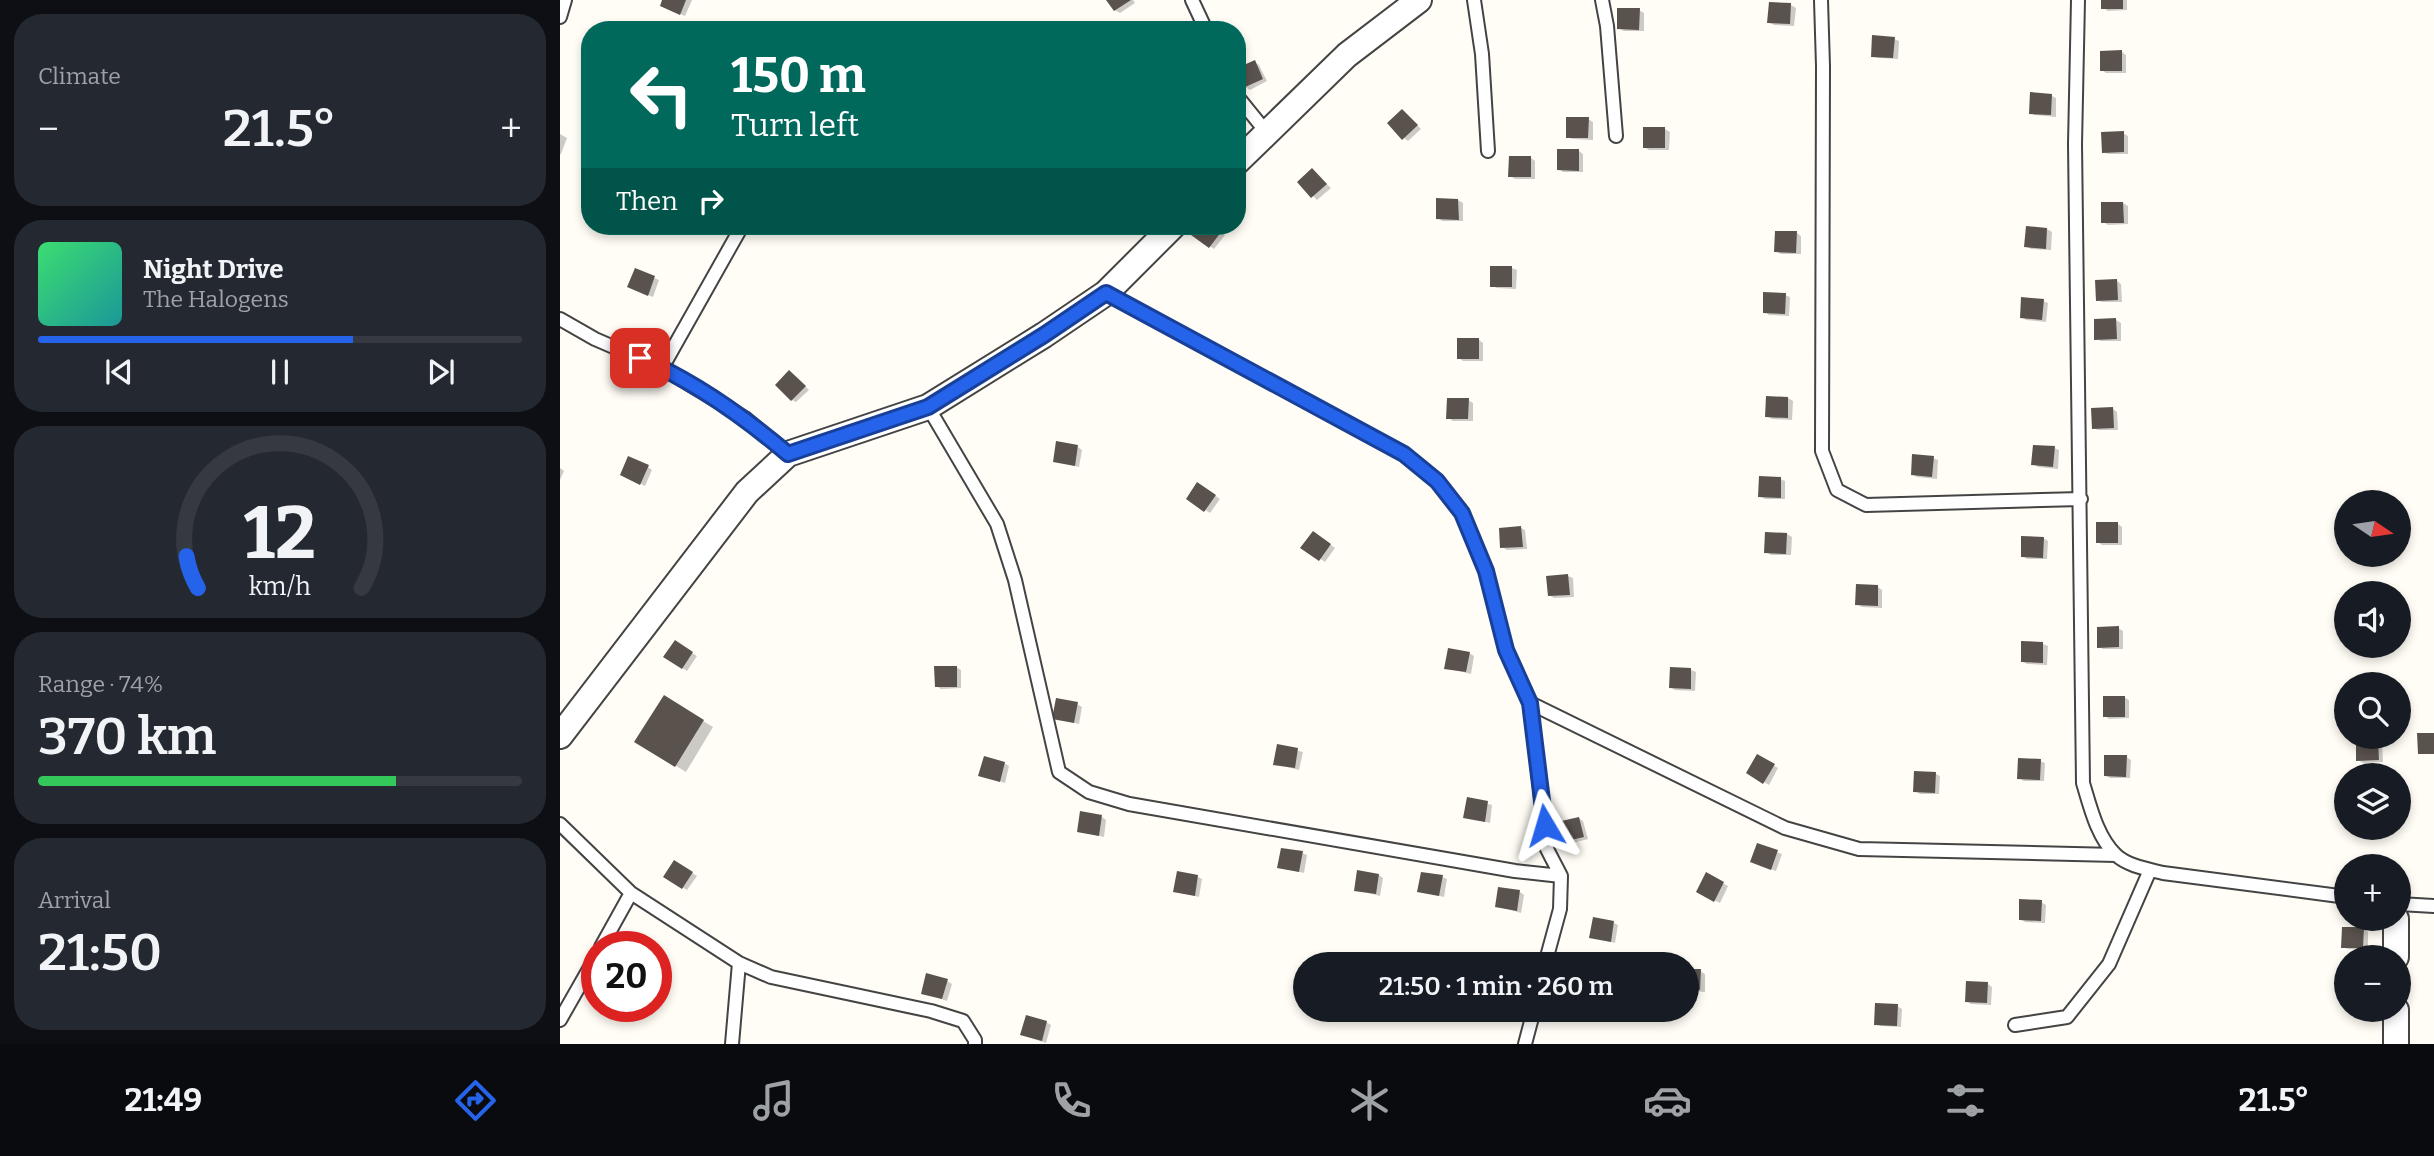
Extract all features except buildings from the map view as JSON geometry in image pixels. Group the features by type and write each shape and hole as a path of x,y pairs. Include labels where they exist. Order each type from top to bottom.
{"street":[{"path":"1246,154 1347,55 1419,0"},
{"path":"560,736 747,492 788,454 928,407 1106,293 1164,235"},
{"path":"2396,1022 2396,1044"}],"lane":[{"path":"560,17 565,0"},
{"path":"1192,0 1202,21"},
{"path":"1474,0 1482,54 1488,151"},
{"path":"1602,0 1607,26 1616,136"},
{"path":"1821,0 1822,451 1837,489 1866,505 2081,499"},
{"path":"2078,0 2076,144 2083,783 2095,824 2116,855 2137,867 2334,895"},
{"path":"1246,107 1267,134"},
{"path":"662,368 737,235"},
{"path":"1106,293 1404,454 1437,481 1462,513 1486,571 1506,650 1530,703 1548,849 1561,876 1560,909 1548,952"},
{"path":"560,319 595,339 662,368 745,418 788,454"},
{"path":"928,407 997,524 1015,580 1059,772 1089,792 1129,804 1515,871 1561,876"},
{"path":"1530,703 1785,828 1825,841 1859,849 2116,855"},
{"path":"560,824 631,893 739,963 771,977 931,1011 963,1021 975,1044"},
{"path":"2015,1025 2067,1017 2109,964 2150,870"},
{"path":"610,931 631,893"},
{"path":"2411,905 2434,906"},
{"path":"732,1044 739,963"},
{"path":"560,1020 581,983"},
{"path":"1525,1044 1531,1022"}],"route":[{"path":"640,358 662,368 745,418 788,454 928,407 1106,293 1404,454 1437,481 1462,513 1486,571 1506,650 1530,703 1545,825"}]}
